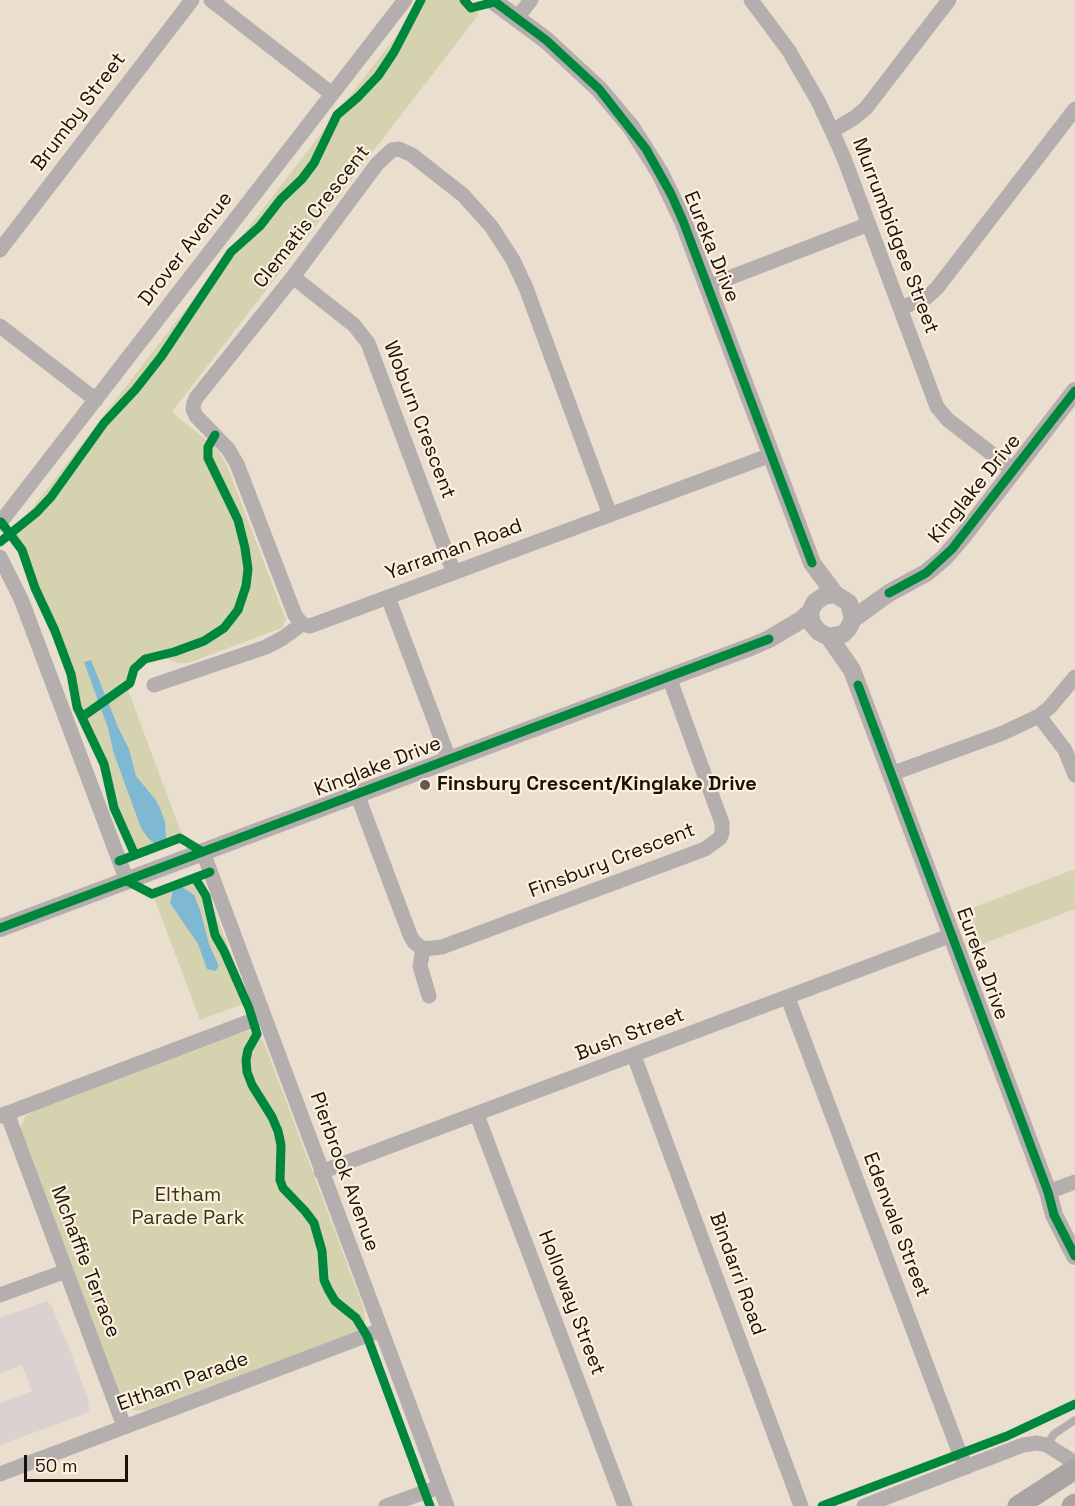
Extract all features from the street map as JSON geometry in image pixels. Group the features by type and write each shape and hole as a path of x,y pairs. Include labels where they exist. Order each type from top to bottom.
{"main road":[{"path":"1018,1506 1075,1469"}],"street":[{"name":"Brumby Street","path":"0,250 192,0"},
{"path":"211,0 332,94"},
{"name":"Drover Avenue","path":"0,523 405,0"},
{"name":"Eureka Drive","path":"492,0 552,45 583,73 631,127 646,149 671,194 708,286 812,563 840,596"},
{"path":"517,18 531,0"},
{"name":"Murrumbidgee Street","path":"750,0 789,51 818,101 832,131 940,412 1014,471"},
{"path":"832,131 866,108 949,0"},
{"path":"900,308 926,298 938,288 1075,109"},
{"name":"Clematis Crescent","path":"302,624 294,615 237,464 228,448 202,422 193,409 196,398 293,277 385,154 392,150 399,149 418,159 470,203 491,226 513,260 526,288 610,515"},
{"path":"708,286 868,224"},
{"name":"Woburn Crescent","path":"293,277 354,325 368,343 454,573"},
{"path":"0,326 96,400"},
{"name":"Kinglake Drive","path":"850,624 889,593 920,577 944,558 1075,391"},
{"name":"Yarraman Road","path":"154,685 267,647 292,633 302,624 310,626 771,455"},
{"path":"0,557 21,599 127,881"},
{"name":"Eureka Drive","path":"812,563 812,607"},
{"name":"Kinglake Drive","path":"840,596 889,593"},
{"path":"824,596 840,596 851,608 850,624 843,634 824,635 812,624 812,607 824,596"},
{"path":"388,597 449,759"},
{"name":"Kinglake Drive","path":"0,928 769,639 801,620 812,607"},
{"name":"Eureka Drive","path":"850,624 852,670 1048,1192 1054,1215 1075,1256"},
{"name":"Eureka Drive","path":"824,635 852,670"},
{"name":"Kinglake Drive","path":"769,639 824,635"},
{"name":"Finsbury Crescent","path":"423,949 442,947 705,849 716,842 722,834 721,816 669,677"},
{"path":"891,774 1003,733 1039,716 1050,707 1075,677"},
{"path":"1039,716 1065,750 1075,775"},
{"path":"357,794 410,935 414,942 423,949 420,966 429,996"},
{"name":"Pierbrook Avenue","path":"203,852 447,1506"},
{"name":"Bush Street","path":"321,1172 952,935"},
{"name":"Edenvale Street","path":"788,998 960,1454 967,1467"},
{"path":"3,1115 264,1016"},
{"name":"Bindarri Road","path":"634,1056 801,1506"},
{"name":"Mchaffie Terrace","path":"3,1115 66,1271 124,1426"},
{"name":"Holloway Street","path":"477,1115 625,1506"},
{"path":"1048,1192 1075,1182"},
{"name":"Eureka Drive","path":"1048,1192 1075,1234"},
{"path":"0,1295 66,1271"},
{"name":"Eltham Parade","path":"0,1474 381,1330"},
{"path":"864,1506 1023,1445 1036,1443 1047,1445 1075,1463"},
{"path":"386,1506 439,1487"}],"lane":[{"path":"1047,1445 1054,1434 1075,1420"}],"green space":[{"path":"424,0 460,0 479,14 172,412 214,446 226,463 286,620 282,628 188,663 177,663 158,655 134,661 125,682 182,835 140,851 132,848 13,533"},
{"path":"1075,869 1075,909 980,945 967,910"},
{"path":"196,879 204,883 247,996 243,1004 200,1020 153,895"},
{"name":"Eltham Parade Park","path":"249,1031 259,1036 265,1045 364,1309 365,1321 359,1330 353,1333 146,1410 136,1411 125,1406 121,1397 21,1125 26,1116 35,1110"}],"water":[{"path":"91,660 129,749 136,776 160,808 165,822 166,840 155,844 141,828 84,662"},
{"path":"181,886 194,895 200,910 209,944 218,964 215,971 207,969 198,944 170,903 173,889"}],"building":[{"path":"47,1301 52,1306 66,1339 90,1405 88,1406 90,1412 0,1445 0,1403 32,1391 22,1365 0,1374 0,1318"}],"cycle path":[{"path":"0,542 37,512 51,497 104,423 135,390 161,357 231,252 260,226 281,199 302,179 314,163 337,115 378,76 394,52 421,0"},
{"path":"464,0 471,8 495,2 546,40 599,89 646,149 683,221 812,563"},
{"path":"889,593 926,573 952,549 1075,391"},
{"path":"82,717 130,683 134,669 145,659 204,641 224,628 238,610 246,586 248,569 238,520 208,458 208,447 215,435"},
{"path":"1,522 22,550 35,588 55,631 71,674 77,707 104,764 114,808 135,855"},
{"path":"0,928 769,639"},
{"path":"858,685 1048,1192 1054,1215 1075,1256"},
{"path":"119,861 180,838 203,852"},
{"path":"127,881 152,894 210,872"},
{"path":"195,878 206,896 215,935 249,1008 257,1034 248,1050 247,1072 278,1131 281,1145 280,1180 283,1188 314,1223 322,1251 324,1280 328,1289 335,1301 356,1318 367,1336 430,1506"},
{"path":"822,1506 1007,1436 1075,1404"}],"place":[{"name":"Finsbury Crescent/Kinglake Drive","path":"425,785"}]}
